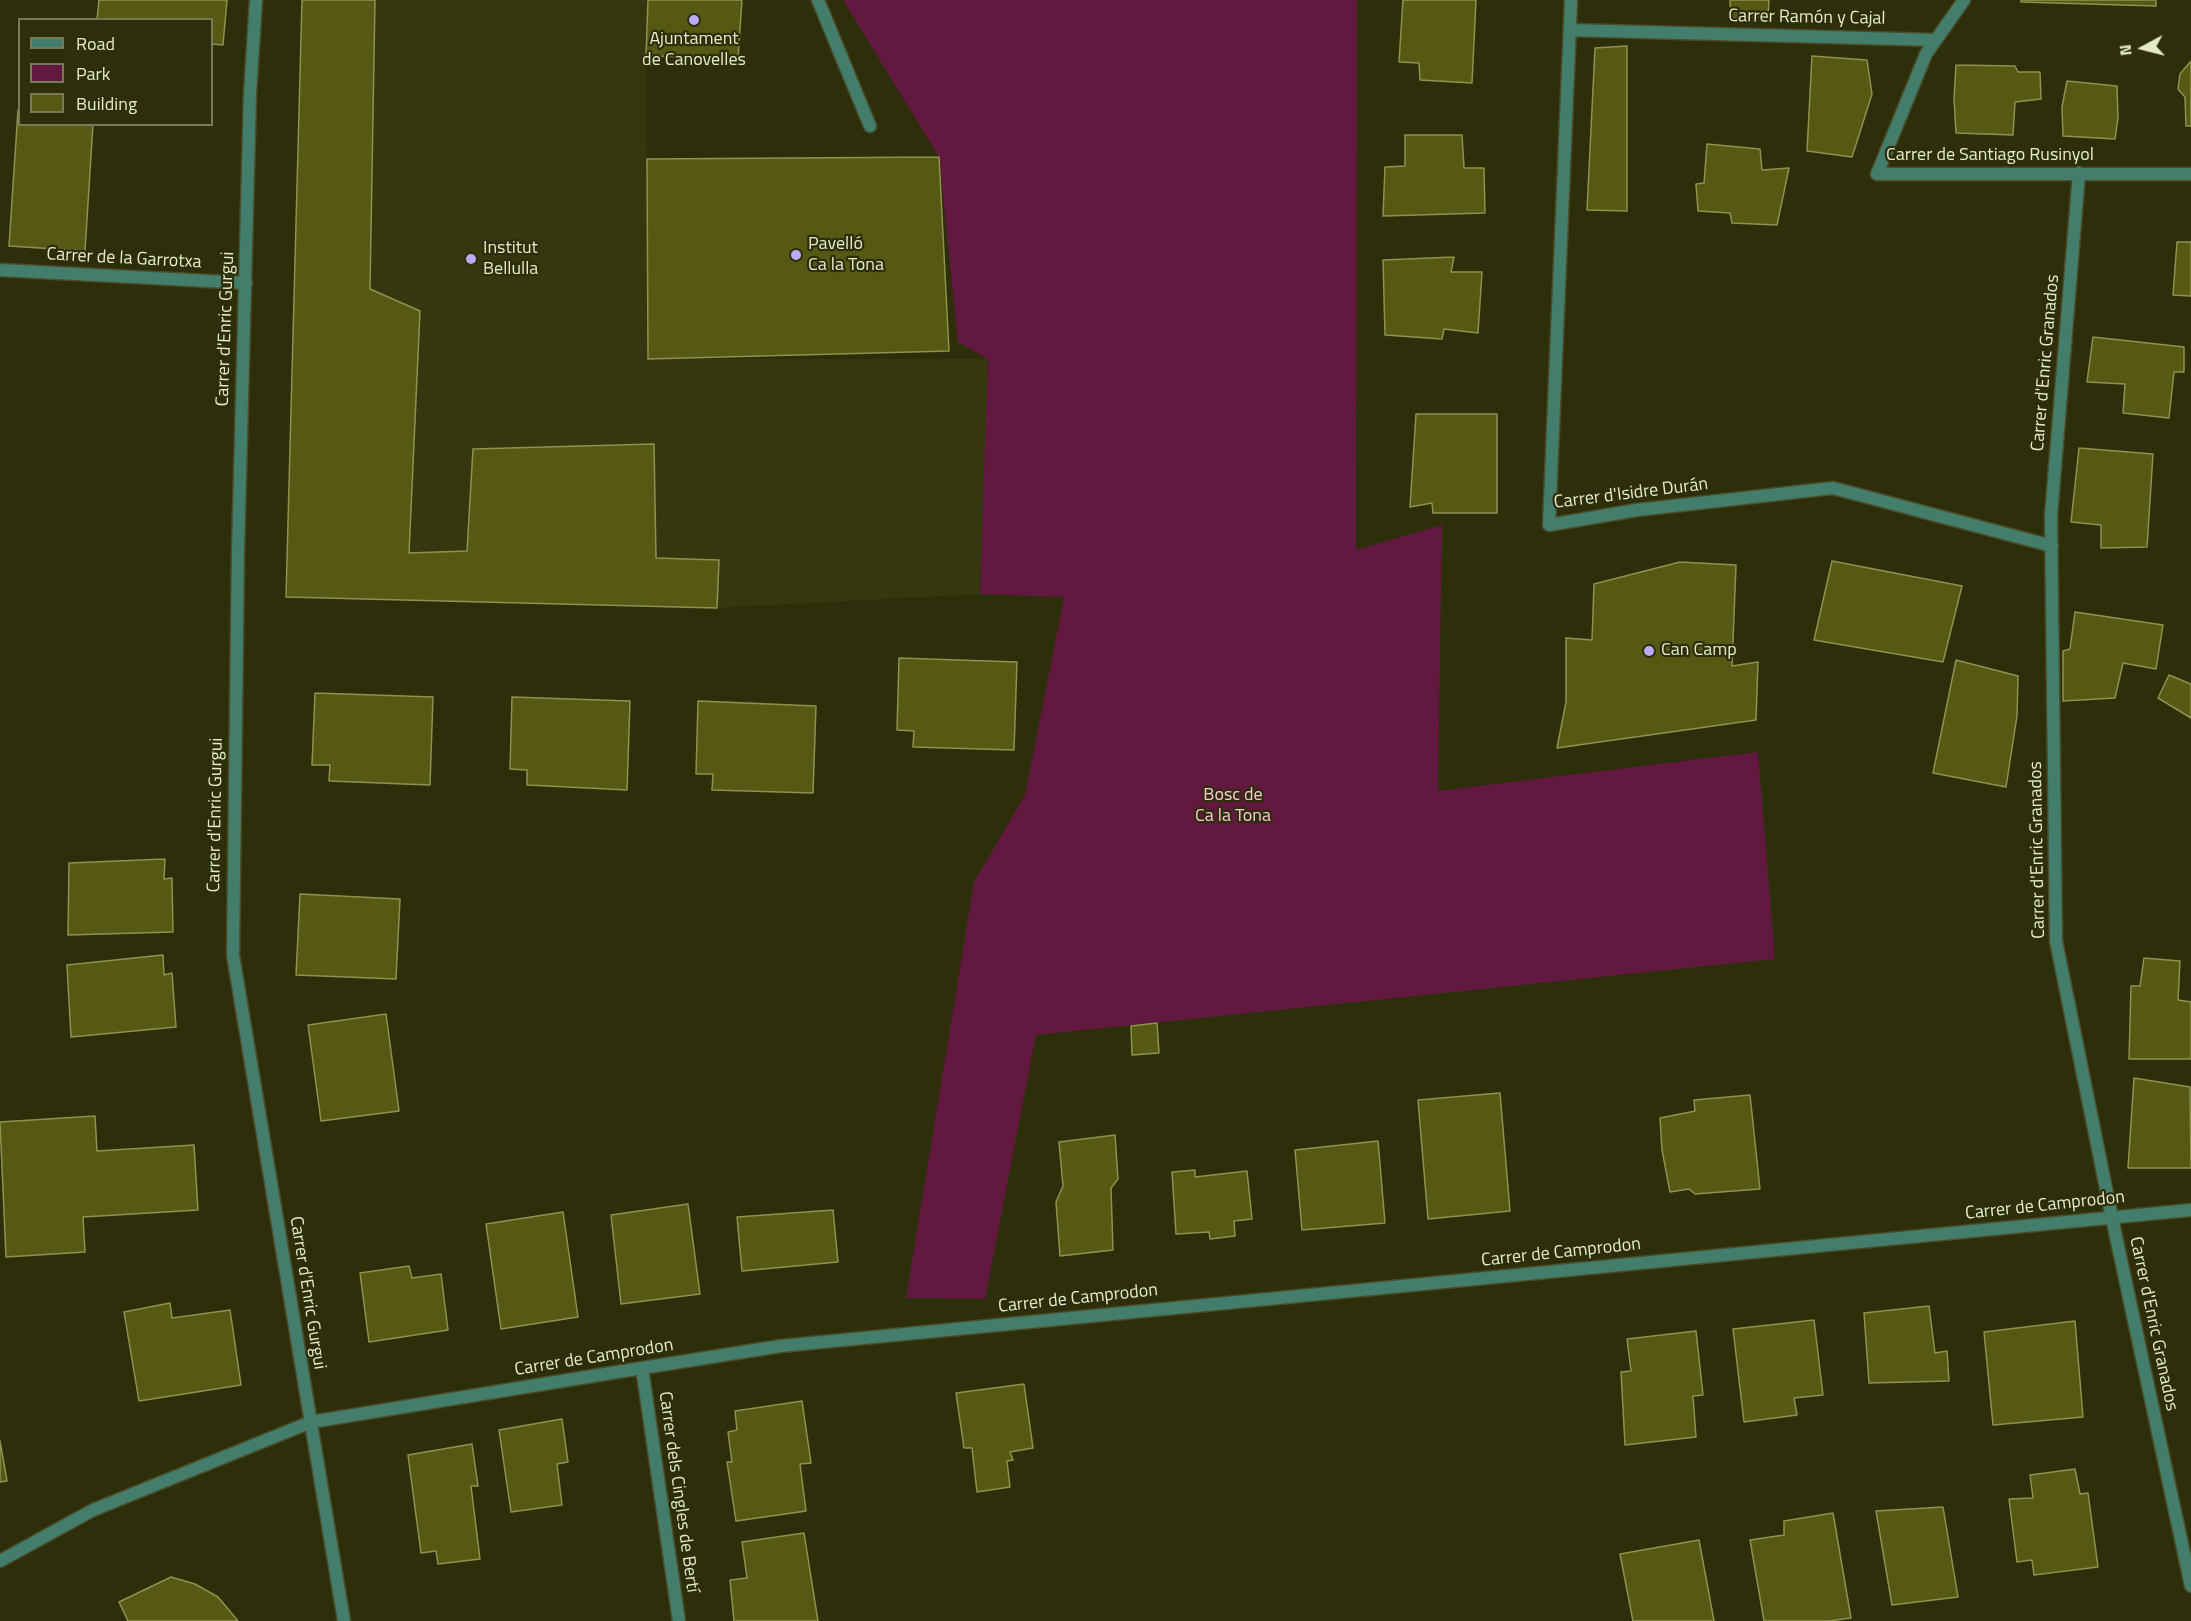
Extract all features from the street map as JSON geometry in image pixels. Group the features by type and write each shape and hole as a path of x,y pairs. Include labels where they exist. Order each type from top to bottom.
{"street":[{"name":"Carrer d'Enric Gurgui","path":"256,0 250,94 238,574 233,955 344,1621"},
{"path":"818,0 870,126"},
{"name":"Carrer d'Isidre Durán","path":"1571,0 1549,525 1637,510 1833,488 2052,546"},
{"name":"Carrer de Santiago Rusinyol","path":"1964,0 1926,54 1877,174 2191,174"},
{"name":"Carrer Ramón y Cajal","path":"1570,30 1936,40"},
{"name":"Carrer d'Enric Granados","path":"2079,173 2051,516 2056,941 2112,1218 2191,1586"},
{"name":"Carrer de la Garrotxa","path":"0,270 246,283"},
{"name":"Carrer de Camprodon","path":"0,1561 93,1510 311,1422 642,1368 781,1346 2191,1210"},
{"name":"Carrer dels Cingles de Bertí","path":"642,1368 679,1621"}],"shaded area":[{"name":"Institut Bellulla","path":"302,0 648,0 646,56 649,359 988,359 980,594 717,608 286,597"}],"green space":[{"name":"Bosc de Ca la Tona","path":"843,0 1357,0 1356,550 1442,525 1438,791 1758,752 1775,959 1036,1035 985,1299 906,1298 974,882 1025,795 1064,597 980,594 988,359 958,342 939,157"}],"building":[{"path":"99,0 227,0 223,45 213,44 213,18 97,18"},
{"path":"302,0 375,0 370,289 420,311 409,553 467,551 473,449 654,444 656,558 719,560 717,608 286,597"},
{"name":"Ajuntament de Canovelles","path":"648,0 742,0 738,58 646,56"},
{"path":"1403,0 1476,0 1472,83 1420,80 1419,63 1399,62"},
{"path":"1730,0 1769,0 1768,17 1731,18"},
{"path":"2021,0 2156,0 2156,6 2021,2"},
{"path":"1627,46 1627,211 1587,210 1595,48"},
{"path":"1812,56 1867,60 1872,94 1852,157 1807,151"},
{"path":"2191,61 2191,126 2186,126 2185,97 2178,89 2180,74"},
{"path":"1956,65 2015,66 2018,72 2040,72 2041,99 2015,102 2013,135 1956,133 1954,98"},
{"path":"2067,81 2117,86 2118,118 2115,139 2063,136 2062,107"},
{"path":"18,110 18,126 93,126 85,251 9,246"},
{"path":"1405,135 1462,135 1464,168 1484,168 1485,213 1383,216 1385,167 1405,166"},
{"path":"1707,144 1760,149 1762,170 1789,168 1777,225 1732,223 1730,213 1698,211 1696,184 1704,183"},
{"name":"Pavelló Ca la Tona","path":"939,157 949,351 648,359 647,159"},
{"path":"2177,242 2191,242 2191,296 2173,295"},
{"path":"1454,257 1451,272 1482,272 1478,333 1444,329 1442,339 1385,335 1383,260"},
{"path":"2093,337 2184,347 2184,372 2174,372 2169,418 2123,413 2125,384 2087,382"},
{"path":"1416,414 1497,414 1497,513 1433,513 1432,503 1410,507"},
{"path":"2079,448 2153,454 2147,547 2101,548 2101,525 2071,522"},
{"path":"1832,561 1962,586 1943,662 1814,640"},
{"name":"Can Camp","path":"1680,562 1736,565 1732,666 1758,662 1756,720 1557,748 1566,702 1566,638 1592,640 1594,584"},
{"path":"2075,612 2163,625 2156,669 2123,663 2115,698 2063,701 2063,651 2070,649"},
{"path":"899,658 1017,662 1014,750 913,747 914,731 897,730"},
{"path":"1956,660 2018,676 2017,716 2006,787 1933,773"},
{"path":"2169,675 2191,684 2191,718 2158,698"},
{"path":"315,693 433,697 430,785 329,781 330,765 312,765"},
{"path":"512,697 630,701 627,790 527,785 527,770 510,769"},
{"path":"698,701 816,706 813,793 712,790 713,774 696,774"},
{"path":"165,859 164,879 172,878 173,932 68,935 69,863"},
{"path":"300,894 400,899 396,979 296,975"},
{"path":"163,955 164,975 172,973 176,1027 71,1037 67,965"},
{"path":"2144,958 2180,961 2178,1000 2191,1002 2191,1059 2129,1059 2131,986 2140,986"},
{"path":"386,1014 399,1111 321,1121 308,1025"},
{"path":"1157,1023 1159,1053 1132,1055 1131,1026"},
{"path":"2134,1078 2190,1087 2191,1168 2128,1168"},
{"path":"1500,1093 1510,1211 1428,1219 1418,1100"},
{"path":"1750,1095 1760,1189 1695,1194 1689,1189 1670,1192 1662,1150 1660,1118 1695,1111 1694,1100"},
{"path":"95,1116 97,1151 194,1145 198,1210 83,1217 85,1252 6,1257 0,1122"},
{"path":"1115,1135 1118,1179 1111,1188 1113,1250 1060,1256 1056,1202 1063,1186 1059,1142"},
{"path":"1378,1141 1385,1223 1302,1230 1295,1150"},
{"path":"1195,1170 1195,1177 1247,1171 1252,1219 1234,1221 1235,1236 1210,1239 1209,1232 1176,1234 1172,1172"},
{"path":"688,1204 700,1294 621,1304 611,1215"},
{"path":"833,1210 838,1262 742,1271 737,1217"},
{"path":"563,1212 578,1317 501,1329 486,1224"},
{"path":"409,1266 412,1278 441,1274 448,1330 369,1342 360,1273"},
{"path":"170,1303 172,1318 230,1310 241,1385 139,1401 124,1312"},
{"path":"1929,1306 1935,1353 1947,1351 1949,1381 1869,1383 1864,1313"},
{"path":"1814,1320 1823,1395 1794,1398 1797,1415 1744,1422 1733,1329"},
{"path":"2075,1321 2083,1417 1993,1425 1984,1332"},
{"path":"1696,1331 1703,1395 1693,1396 1696,1437 1625,1445 1621,1372 1631,1371 1627,1339"},
{"path":"1024,1384 1033,1448 1010,1452 1013,1460 1007,1461 1010,1487 977,1492 972,1448 964,1448 956,1393"},
{"path":"802,1401 811,1463 800,1464 806,1511 736,1521 727,1462 732,1462 728,1432 737,1430 735,1411"},
{"path":"562,1419 568,1462 557,1464 562,1505 511,1512 499,1430"},
{"path":"0,1441 7,1481 0,1482"},
{"path":"472,1444 478,1486 471,1486 480,1559 438,1564 436,1551 421,1553 408,1455"},
{"path":"2075,1469 2080,1494 2088,1493 2098,1567 2034,1575 2032,1560 2017,1562 2009,1499 2033,1498 2030,1475"},
{"path":"1943,1507 1958,1597 1892,1605 1876,1511"},
{"path":"1833,1513 1851,1618 1829,1621 1764,1621 1750,1540 1784,1535 1784,1521"},
{"path":"804,1533 818,1621 734,1621 730,1580 747,1578 742,1542"},
{"path":"1699,1540 1714,1621 1633,1621 1620,1554"},
{"path":"171,1577 195,1584 218,1597 238,1621 128,1621 119,1602"}],"place":[{"name":"Ajuntament de Canovelles","path":"694,20"},
{"name":"Pavelló Ca la Tona","path":"796,255"},
{"name":"Institut Bellulla","path":"471,259"},
{"name":"Can Camp","path":"1649,651"}]}
